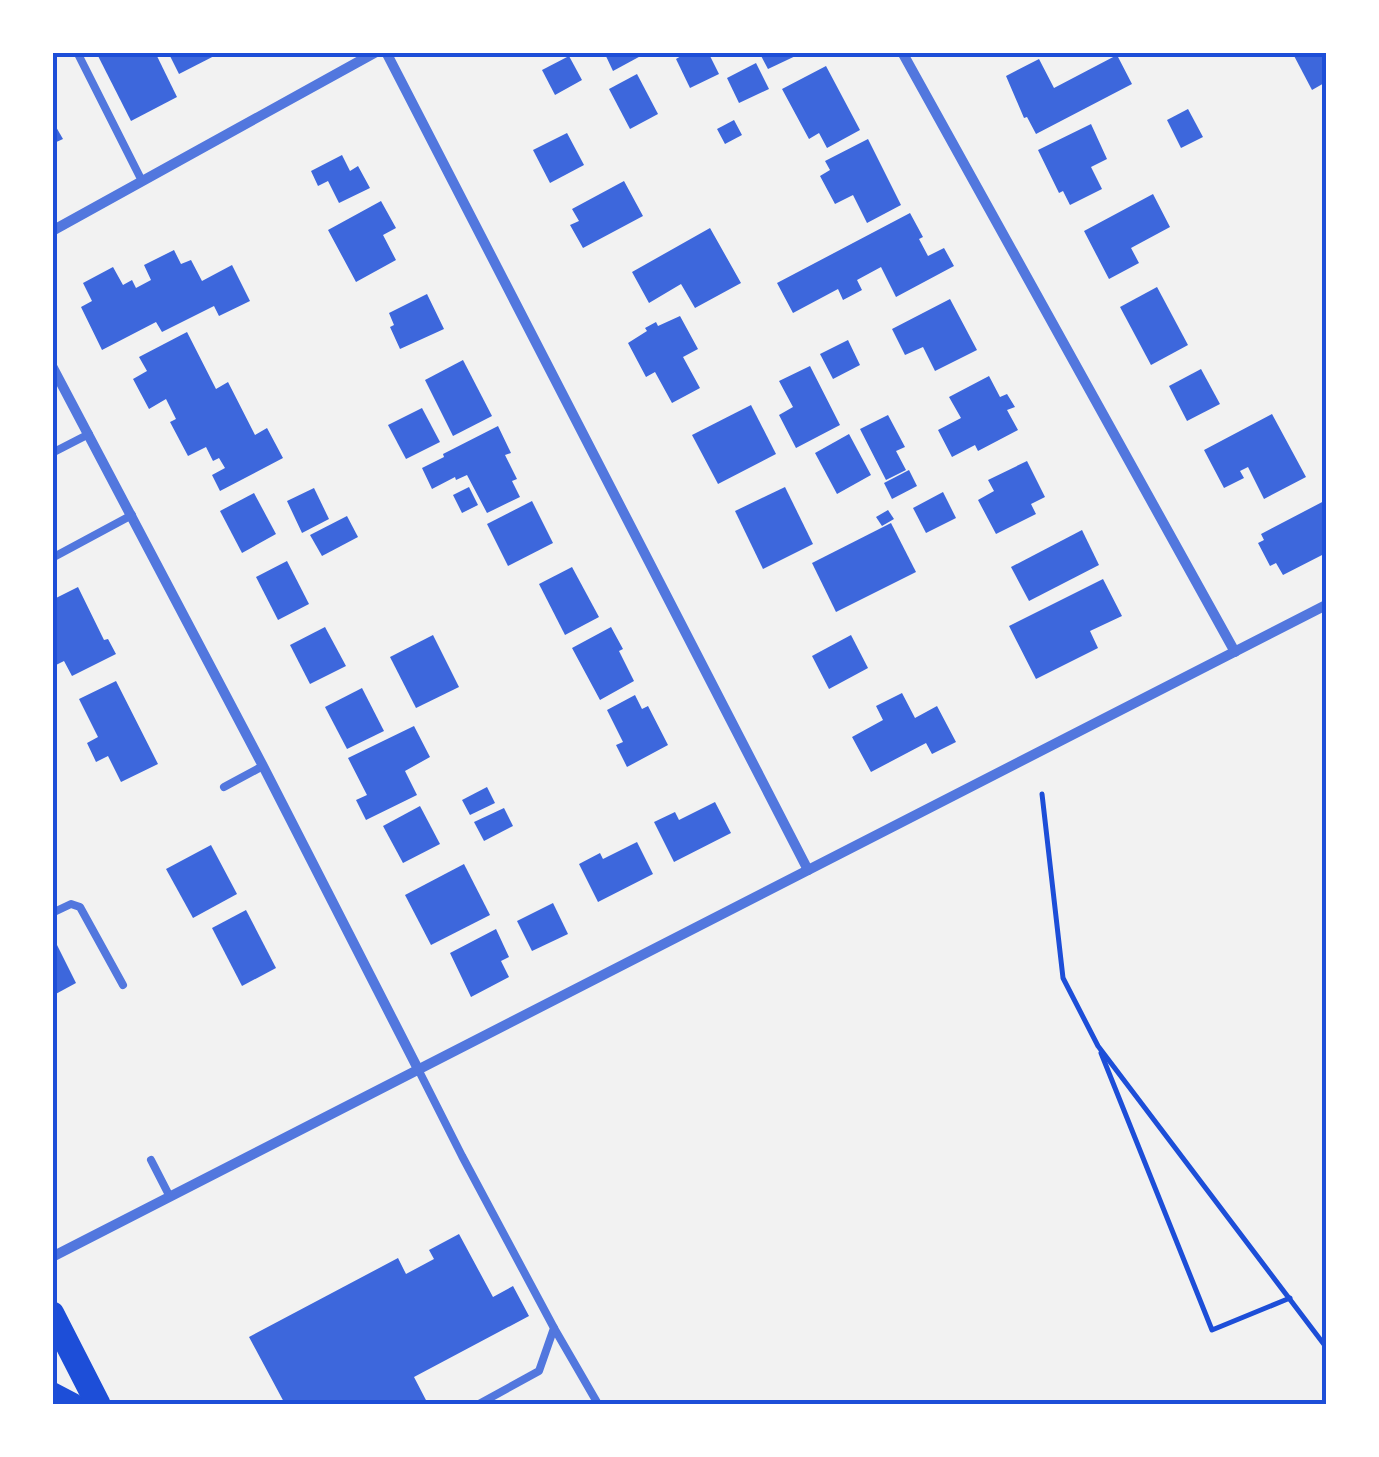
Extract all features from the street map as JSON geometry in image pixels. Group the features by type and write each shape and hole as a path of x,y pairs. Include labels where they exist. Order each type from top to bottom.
{"highway":[{"path":"52,1314 98,1404"}],"main road":[{"path":"52,1393 72,1404"}],"street":[{"path":"52,231 376,52"},
{"path":"386,52 808,870"},
{"path":"902,52 1235,652"},
{"path":"52,366 418,1070"},
{"path":"52,1257 1326,605"}],"lane":[{"path":"77,52 142,182"},
{"path":"52,453 89,434"},
{"path":"52,558 132,515"},
{"path":"224,787 263,766"},
{"path":"52,914 71,904 80,907 123,985"},
{"path":"418,1070 598,1404"},
{"path":"151,1160 170,1197"},
{"path":"479,1404 539,1371 554,1328"}],"path":[{"path":"1042,794 1063,978 1098,1046 1212,1330 1290,1298"},
{"path":"1098,1046 1326,1348"}],"building":[{"path":"96,52 155,52 177,97 131,121"},
{"path":"168,52 222,52 179,74"},
{"path":"604,52 648,52 613,71"},
{"path":"688,52 708,52 719,74 690,88 676,59"},
{"path":"759,52 804,52 768,69"},
{"path":"1292,52 1326,52 1326,82 1312,90"},
{"path":"1117,55 1132,84 1036,134 1024,118 1006,76 1039,59 1054,88"},
{"path":"569,56 582,80 555,95 542,70"},
{"path":"756,63 769,89 739,103 727,78"},
{"path":"826,66 860,130 827,148 819,133 809,139 782,89"},
{"path":"637,74 658,114 630,129 609,89"},
{"path":"1188,109 1203,137 1181,148 1167,120"},
{"path":"52,120 63,139 52,144"},
{"path":"734,120 742,135 725,144 717,129"},
{"path":"1091,124 1107,159 1091,167 1102,189 1070,205 1063,191 1059,193 1038,150"},
{"path":"567,133 584,165 550,183 533,150"},
{"path":"868,139 901,205 867,223 853,195 835,204 820,176 830,170 825,161"},
{"path":"342,155 350,171 358,166 370,188 339,203 328,181 318,186 311,171"},
{"path":"624,181 643,216 583,248 570,225 579,221 572,209"},
{"path":"1153,194 1170,227 1131,248 1139,263 1109,279 1084,231"},
{"path":"381,201 396,228 383,235 396,260 356,282 328,230"},
{"path":"910,213 928,256 944,248 954,266 896,297 881,267 857,280 862,290 843,300 838,289 793,313 777,283"},
{"path":"710,228 741,283 695,308 681,284 649,303 632,272"},
{"path":"174,250 181,264 191,260 202,281 232,265 250,301 219,316 214,306 162,332 156,322 102,350 81,307 92,301 83,283 113,267 123,285 132,280 136,288 151,280 144,265"},
{"path":"1157,287 1188,345 1151,365 1120,307"},
{"path":"427,294 444,329 400,349 390,327 394,325 389,313"},
{"path":"950,299 977,350 935,371 923,347 905,355 892,329"},
{"path":"680,316 698,349 683,357 700,388 672,403 655,372 646,377 628,343 656,322 658,326"},
{"path":"187,332 216,389 228,382 255,435 267,428 283,458 220,491 212,475 225,468 219,458 213,461 206,447 188,456 170,422 176,419 166,399 149,409 133,379 147,371 139,357"},
{"path":"848,340 860,365 833,379 820,354"},
{"path":"463,360 492,416 453,436 425,380"},
{"path":"810,366 840,425 796,448 779,415 793,407 779,381"},
{"path":"1201,369 1220,404 1187,421 1169,386"},
{"path":"989,376 1000,397 1007,394 1015,407 1007,410 1018,430 978,451 975,445 952,457 938,430 961,418 949,397"},
{"path":"751,405 776,454 718,484 692,435"},
{"path":"422,408 440,442 406,459 388,425"},
{"path":"1272,414 1306,477 1264,499 1248,467 1240,471 1244,478 1224,488 1204,450"},
{"path":"888,415 905,447 896,451 906,470 886,480 860,429"},
{"path":"498,426 511,453 505,455 517,479 512,481 520,497 487,513 467,475 432,489 422,468"},
{"path":"849,434 871,475 837,494 815,453"},
{"path":"1027,461 1045,497 1031,504 1036,514 996,534 978,500 994,491 988,480"},
{"path":"909,470 917,486 892,499 884,483"},
{"path":"469,487 478,505 462,513 453,495"},
{"path":"785,487 813,544 763,569 735,511"},
{"path":"314,488 329,519 302,533 287,501"},
{"path":"943,492 956,518 926,533 913,508"},
{"path":"254,493 276,534 242,553 220,511"},
{"path":"1326,500 1326,553 1283,575 1276,563 1270,566 1258,543 1264,540 1261,534"},
{"path":"532,501 553,543 508,566 487,524"},
{"path":"888,510 894,519 882,526 876,517"},
{"path":"347,516 358,537 322,556 310,535"},
{"path":"891,523 916,572 836,612 812,563"},
{"path":"1082,530 1099,565 1029,601 1011,567"},
{"path":"287,561 309,604 278,620 256,577"},
{"path":"572,567 599,617 565,635 539,584"},
{"path":"1103,579 1122,616 1090,631 1098,648 1036,679 1009,626"},
{"path":"78,587 104,640 108,639 116,654 72,676 64,661 52,667 52,600"},
{"path":"325,627 346,666 310,684 290,645"},
{"path":"611,627 634,681 600,700 572,648"},
{"path":"433,635 459,687 416,708 390,657"},
{"path":"851,635 868,668 829,689 812,656"},
{"path":"116,681 158,764 121,782 108,756 96,762 87,743 98,737 79,699"},
{"path":"362,688 384,731 347,749 325,707"},
{"path":"902,693 915,718 937,706 956,742 932,754 926,743 871,772 852,737 883,720 876,706"},
{"path":"635,695 642,709 648,706 668,745 627,767 616,745 623,742 607,710"},
{"path":"414,726 430,757 405,771 417,795 366,820 356,800 367,795 348,758"},
{"path":"487,787 495,803 470,815 462,800"},
{"path":"715,802 731,833 674,862 654,822 675,812 679,820"},
{"path":"420,806 440,844 403,863 383,826"},
{"path":"504,808 513,826 484,841 474,822"},
{"path":"637,842 653,874 598,902 579,864 600,853 603,859"},
{"path":"211,845 237,894 193,918 166,869"},
{"path":"464,864 490,915 431,945 405,895"},
{"path":"553,903 568,934 532,951 517,921"},
{"path":"246,910 276,968 242,986 212,928"},
{"path":"496,929 509,957 501,961 509,977 471,997 450,953"},
{"path":"52,935 76,983 52,996"},
{"path":"459,1234 493,1297 513,1286 529,1316 414,1377 428,1404 285,1404 249,1337 398,1258 406,1274 434,1259 429,1250"}]}
